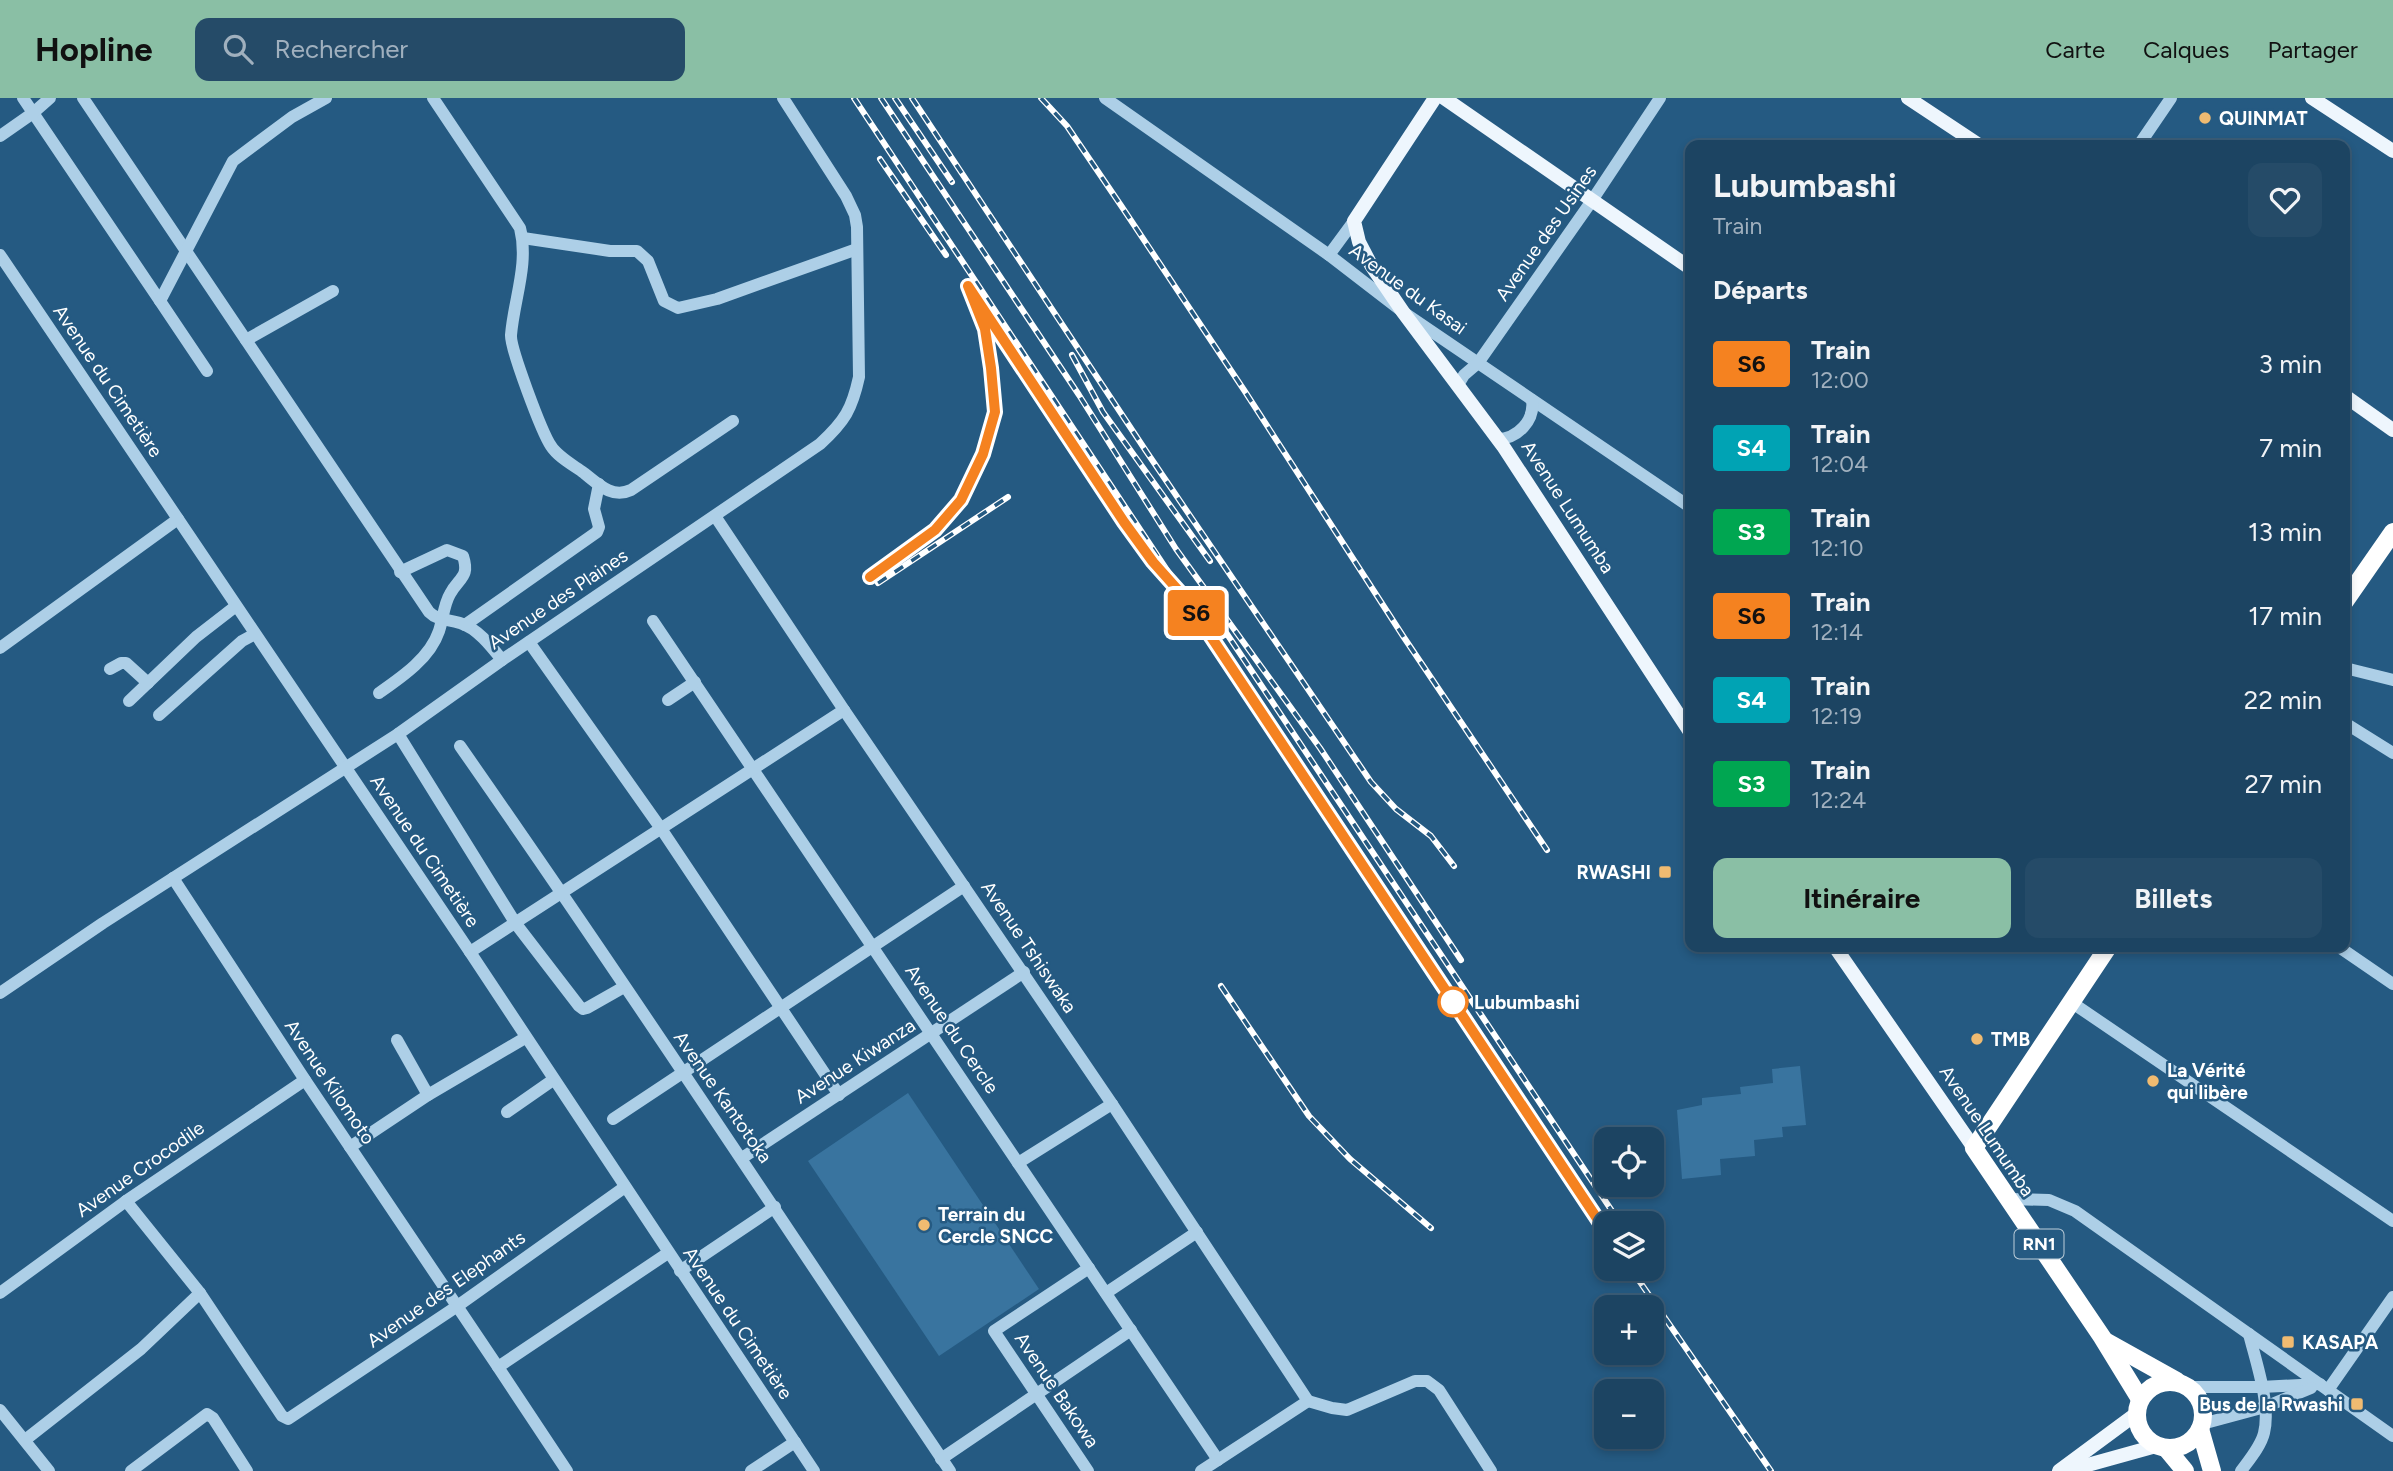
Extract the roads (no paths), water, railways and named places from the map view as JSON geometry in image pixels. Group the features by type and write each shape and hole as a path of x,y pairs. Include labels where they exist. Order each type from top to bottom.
{"highway":[{"path":"2350,594 2393,533"},
{"path":"1973,1148 2105,952"},
{"name":"Avenue Lumumba","path":"1973,1148 2104,1340 2138,1406 2141,1433 2161,1447 2185,1471"},
{"name":"Avenue Lumumba","path":"2104,1340 2184,1385"},
{"path":"2138,1406 2145,1392 2157,1383 2165,1381 2184,1385 2201,1403 2201,1427 2212,1471"},
{"path":"2161,1447 2186,1444 2201,1427"}],"main road":[{"path":"1353,221 1435,98"},
{"path":"1444,98 1685,265"},
{"path":"1908,98 1971,140"},
{"path":"2312,98 2393,151"},
{"name":"Avenue Lumumba","path":"1353,221 1359,242 1371,265 1497,439 1685,724"},
{"path":"2350,400 2393,430"},
{"name":"Avenue Lumumba","path":"1838,952 1973,1148"},
{"path":"2059,1471 2138,1406"},
{"path":"2064,1471 2161,1447"}],"street":[{"path":"23,98 207,371"},
{"path":"0,136 50,98"},
{"path":"83,98 429,612 437,619 466,625 491,645 502,660"},
{"path":"160,301 233,161 292,117 326,98"},
{"path":"433,98 520,228 523,238 522,275 511,334 513,352 551,447 613,493 626,492 733,421"},
{"name":"Avenue des Plaines","path":"0,993 398,734 820,444 844,421 859,377 857,227 851,204 783,98"},
{"name":"Avenue du Kasai","path":"1105,98 1329,255 1403,312 1685,504"},
{"name":"Avenue des Usines","path":"1458,385 1464,375 1478,363 1660,98"},
{"path":"2142,140 2171,98"},
{"path":"1329,255 1353,221"},
{"path":"523,238 610,251 637,251 648,261 664,301 678,308 717,299 857,249"},
{"name":"Avenue du Cimetière","path":"0,255 470,953 814,1471"},
{"path":"246,340 333,291"},
{"path":"1497,439 1506,439 1521,430 1531,415 1532,400"},
{"path":"466,625 597,532 599,527 594,509 599,484"},
{"name":"Avenue Tshiswaka","path":"715,516 1024,972 1308,1401"},
{"path":"0,648 178,519"},
{"path":"379,693 412,668 428,651 436,639 449,595 463,579 466,568 463,556 447,550 400,572"},
{"path":"129,702 196,637 236,606"},
{"name":"Avenue du Cercle","path":"653,621 1218,1460"},
{"path":"159,715 242,641 255,634"},
{"path":"529,642 662,830 839,1095"},
{"path":"110,670 126,663 148,683"},
{"path":"2350,669 2393,680"},
{"path":"668,700 695,682"},
{"path":"470,953 844,710"},
{"path":"2350,726 2393,754"},
{"path":"398,734 516,924 581,1008 587,1008 624,987"},
{"name":"Avenue Kantotoka","path":"460,747 742,1158 950,1471"},
{"name":"Avenue Kilomoto","path":"173,878 567,1471"},
{"path":"612,1119 964,886"},
{"path":"2346,952 2393,984"},
{"name":"Avenue Kiwanza","path":"742,1158 1024,972"},
{"path":"2071,1002 2393,1222"},
{"path":"350,1147 428,1095 525,1038"},
{"path":"397,1040 428,1095"},
{"name":"Avenue Crocodile","path":"0,1293 126,1201 305,1080"},
{"path":"507,1112 554,1080"},
{"path":"1018,1163 1112,1104"},
{"name":"Avenue des Elephants","path":"200,1293 277,1409 288,1419 456,1307 625,1187"},
{"path":"2009,1199 2049,1199 2075,1211 2393,1436"},
{"path":"24,1440 141,1349 200,1293 126,1201"},
{"path":"680,1271 775,1207"},
{"path":"1106,1293 1197,1232"},
{"path":"498,1367 668,1253"},
{"name":"Avenue Bakowa","path":"1088,1471 994,1331 1089,1268"},
{"path":"2201,1427 2324,1387 2393,1297"},
{"path":"941,1459 1130,1330"},
{"path":"2241,1471 2264,1434 2265,1421 2265,1407 2249,1334"},
{"path":"1201,1471 1308,1401 1347,1410 1415,1381 1427,1381 1439,1390 1491,1471"},
{"path":"2184,1385 2324,1387"},
{"path":"0,1410 49,1471"},
{"path":"131,1471 207,1414 213,1418 247,1471"},
{"path":"751,1471 795,1442"}],"railway":[{"path":"854,98 1594,1214"},
{"path":"881,98 1079,395 1176,549 1320,748 1461,960"},
{"path":"895,98 952,182"},
{"path":"912,98 1146,451 1371,782 1396,809 1431,836 1454,866"},
{"path":"1041,98 1067,126 1122,207 1403,636 1547,850"},
{"path":"880,159 946,255"},
{"path":"870,577 935,530 961,500 983,454 995,412 985,329 968,286"},
{"path":"1072,355 1103,412 1210,561"},
{"path":"878,583 1008,497"},
{"path":"1194,594 1227,634 1612,1211"},
{"path":"1221,986 1309,1116 1350,1159 1431,1228"},
{"path":"1639,1281 1771,1471"}],"train":[{"name":"S6","path":"870,577 935,530 961,500 983,454 995,412 985,329 968,286 1124,522 1153,562 1186,599 1594,1214"}],"place":[{"name":"QUINMAT","path":"2205,118"},
{"name":"RWASHI","path":"1665,872"},
{"name":"Lubumbashi","path":"1453,1002"},
{"name":"TMB","path":"1977,1039"},
{"name":"La Vérité qui libère","path":"2153,1081"},
{"name":"Terrain du Cercle SNCC","path":"924,1225"},
{"name":"KASAPA","path":"2288,1342"},
{"name":"Bus de la Rwashi","path":"2357,1404"}]}
